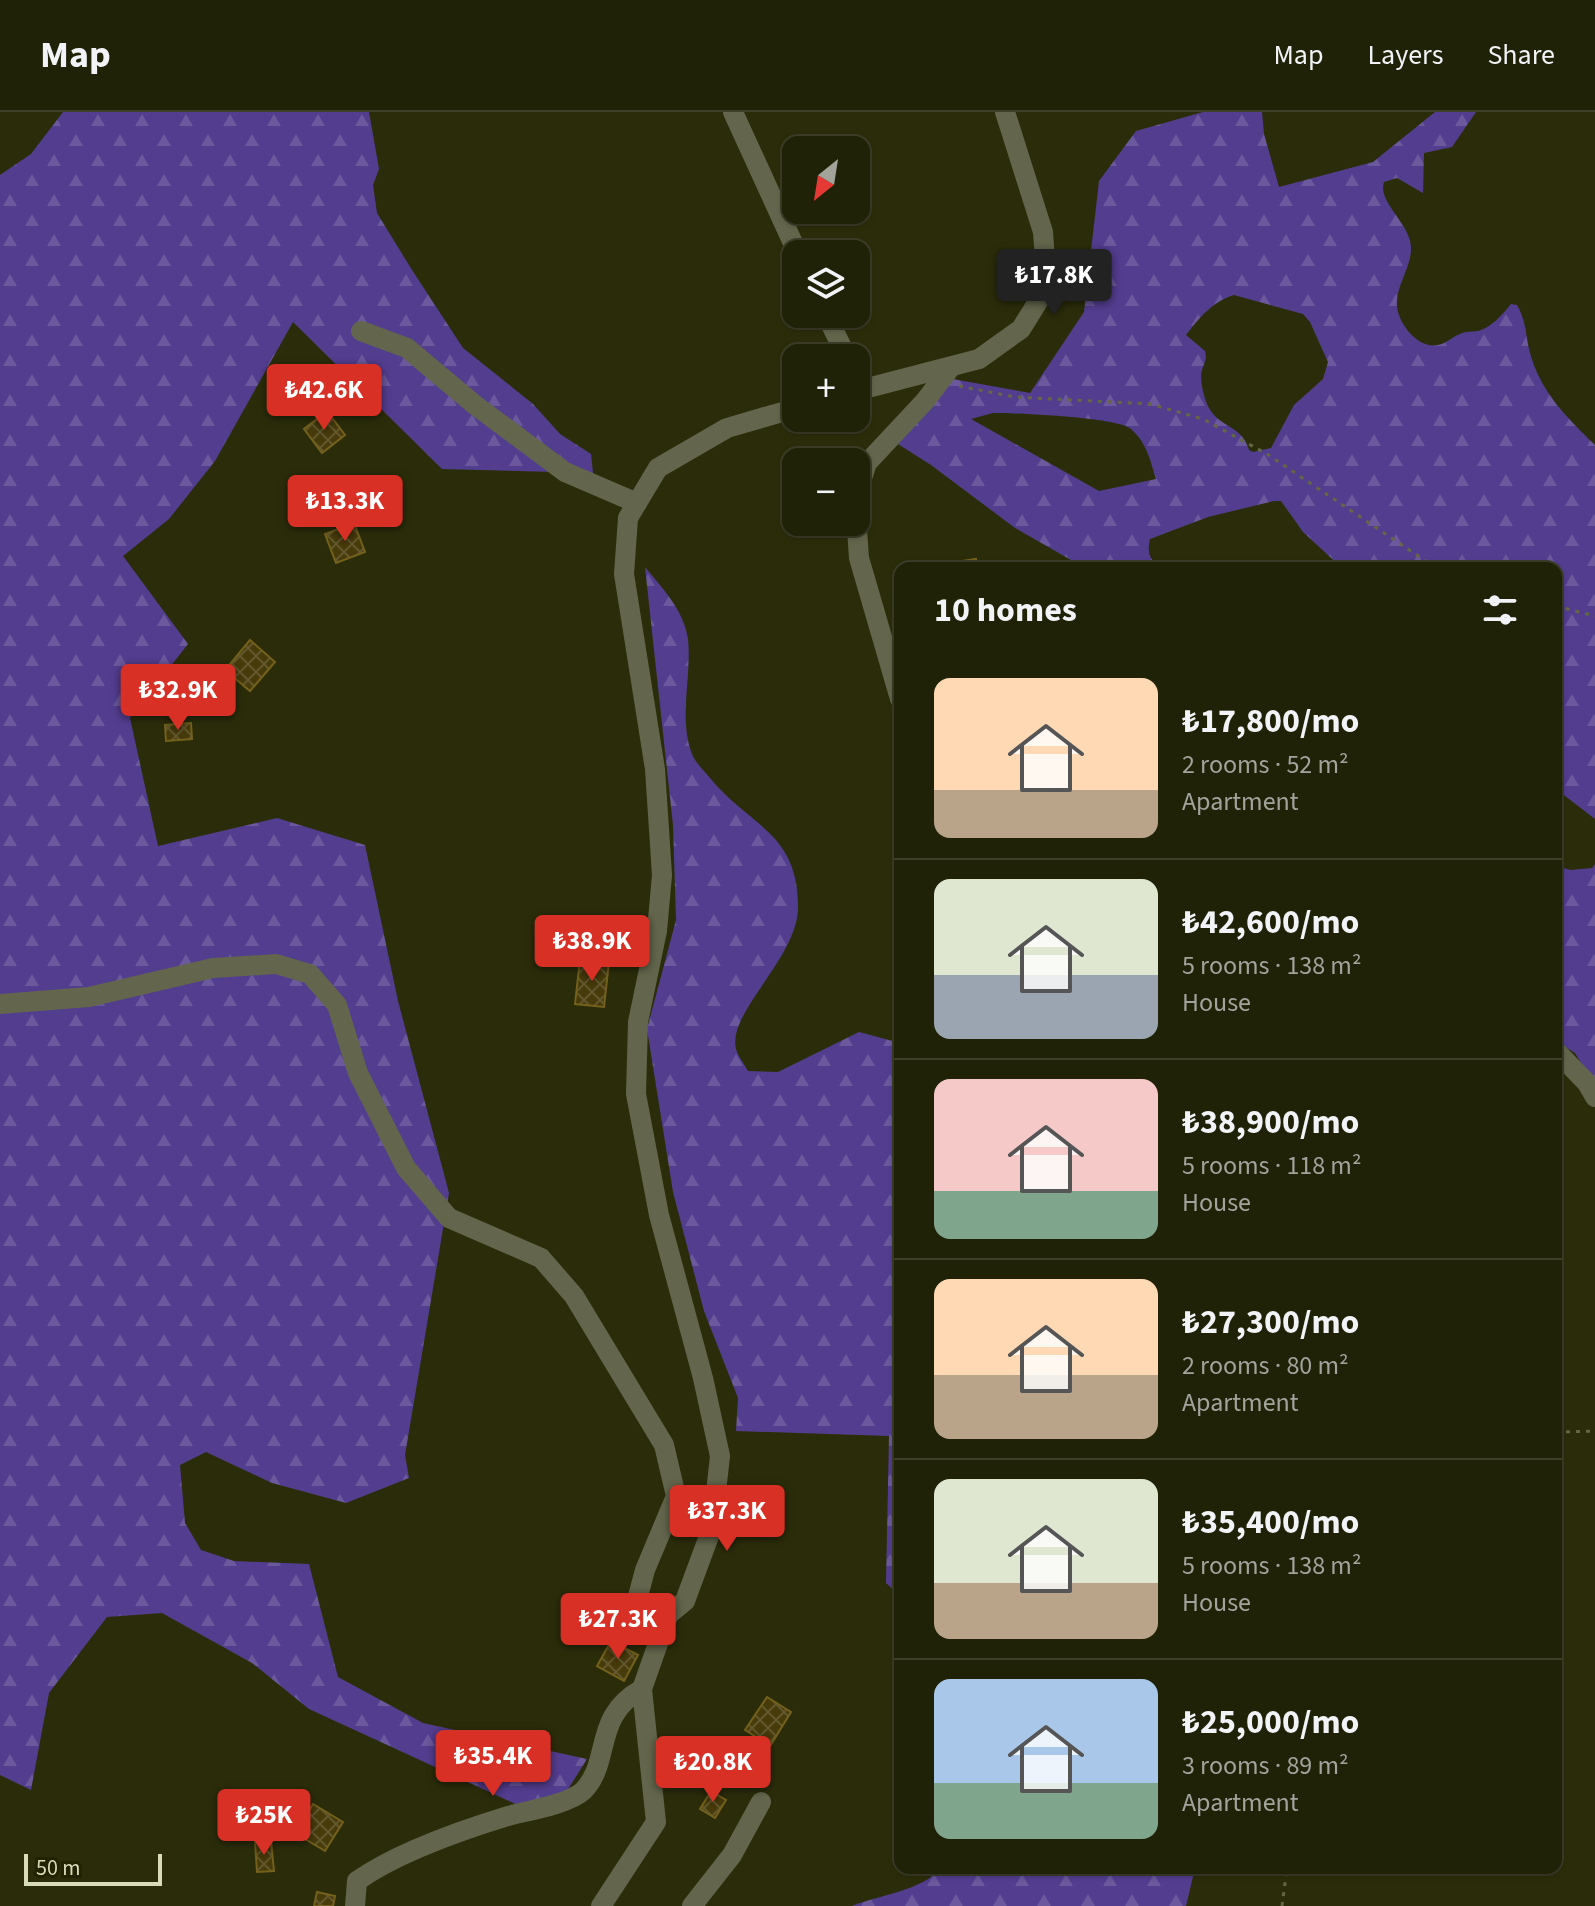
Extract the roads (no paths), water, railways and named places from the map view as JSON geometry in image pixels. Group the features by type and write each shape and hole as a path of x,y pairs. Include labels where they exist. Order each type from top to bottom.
{"street":[{"path":"733,112 792,240"},
{"path":"870,384 945,375 979,359 1021,329 1047,287 1043,232 1005,112"},
{"path":"361,331 407,348 475,405 565,472 637,503"},
{"path":"870,460 945,375"},
{"path":"601,1906 656,1822 642,1689 668,1615 685,1601 712,1528 720,1456 703,1378 659,1215 636,1094 638,1022 657,931 662,875 655,769 624,574 628,518 658,468 727,428 782,412"},
{"path":"857,536 859,558 894,678"},
{"path":"0,1004 89,997 213,968 276,964 310,974 337,1005 358,1073 406,1168 449,1218 541,1258 574,1296 664,1445 676,1496 645,1570 637,1600 649,1614 668,1615"},
{"path":"1562,1057 1587,1083 1595,1097"},
{"path":"355,1906 357,1881 384,1862 504,1818 570,1798 583,1790 594,1771 606,1729 625,1698 642,1689"},
{"path":"692,1906 732,1855 761,1802"}]}
